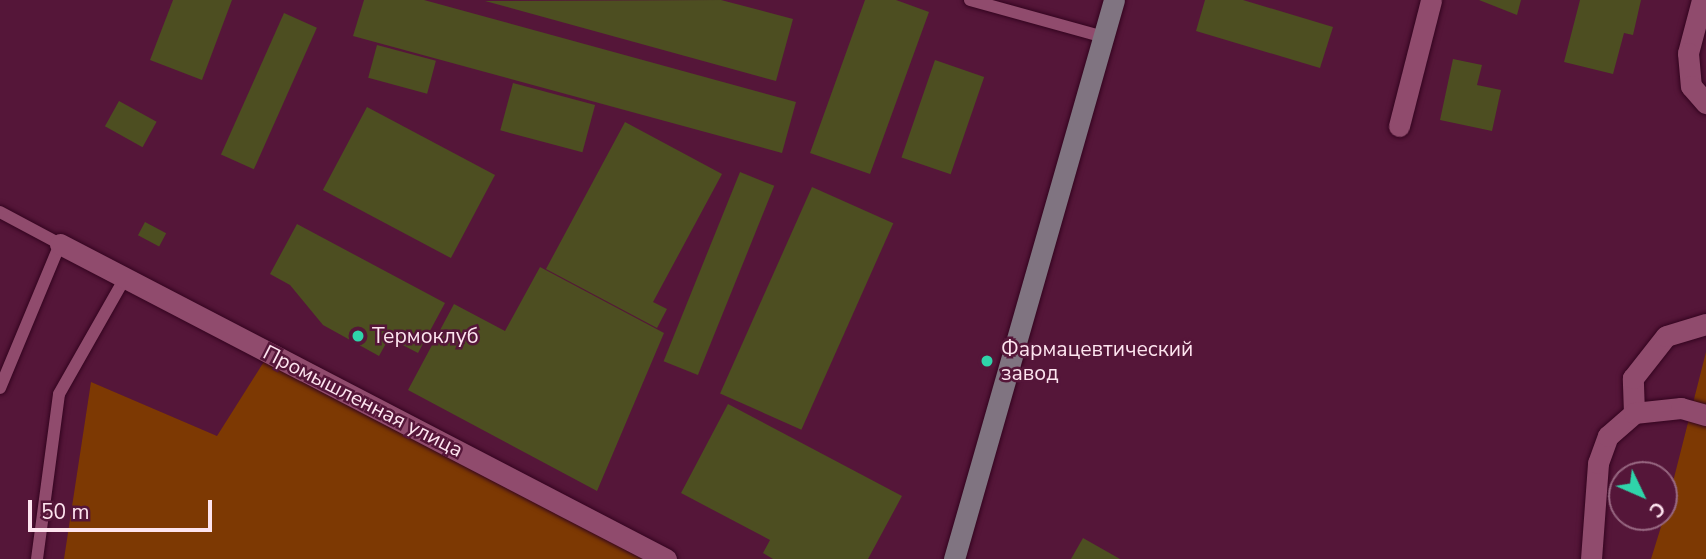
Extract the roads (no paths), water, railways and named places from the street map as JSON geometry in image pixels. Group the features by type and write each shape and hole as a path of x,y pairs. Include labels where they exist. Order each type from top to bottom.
{"main road":[{"path":"954,559 1114,0"}],"street":[{"path":"1399,126 1431,0"},
{"path":"1702,0 1688,53 1691,86 1706,103"},
{"name":"Промышленная улица","path":"60,244 666,559"},
{"path":"1634,413 1633,378 1666,336 1706,324"},
{"path":"1591,559 1598,463 1608,436 1634,413 1681,408 1706,415"}],"lane":[{"path":"970,0 1104,37"},
{"path":"0,212 60,244 0,388"},
{"path":"37,559 59,394 125,278"}],"place":[{"name":"Термоклуб","path":"358,336"},
{"name":"Фармацевтический завод","path":"987,361"}]}
